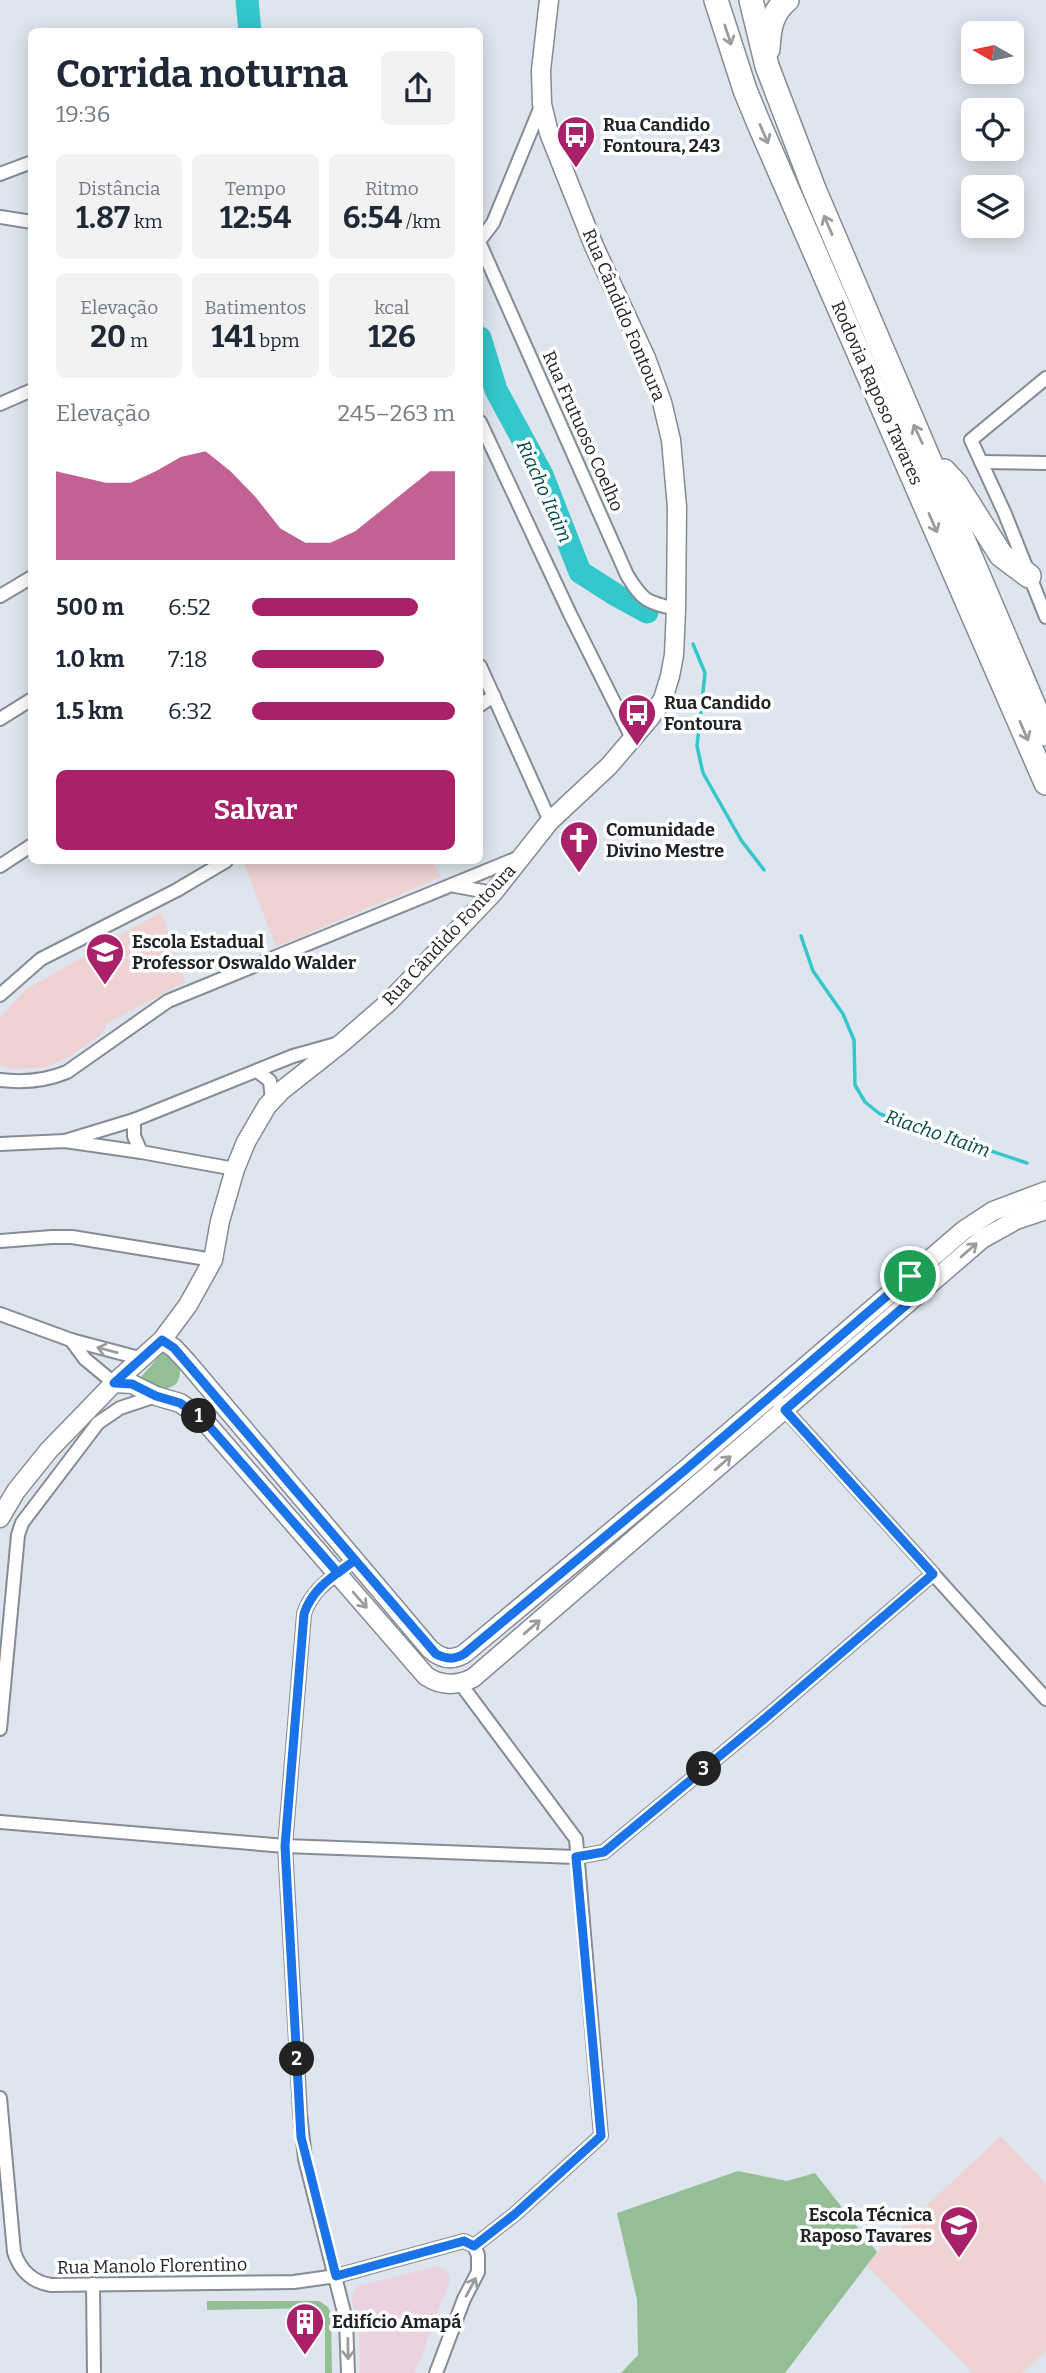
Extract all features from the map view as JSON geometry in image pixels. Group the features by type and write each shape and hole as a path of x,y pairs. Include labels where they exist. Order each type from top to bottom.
{"highway":[{"name":"Rodovia Raposo Tavares","path":"716,0 759,124 1046,783"},
{"name":"Rodovia Raposo Tavares","path":"751,0 766,66 814,189 897,389 933,466 1046,731"},
{"path":"766,66 773,18 779,6 787,0"},
{"path":"933,466 950,476 1001,555 1037,576"}],"street":[{"name":"Rua Cândido Fontoura","path":"0,1518 16,1491 49,1450 114,1383 162,1340 188,1305 214,1260 220,1220 235,1169 257,1121 272,1100 389,1002 493,893 550,821 587,788 650,718 663,699 674,655 676,609 677,507 671,440 662,402 646,358 594,246 549,133 542,104 541,70 550,0"},
{"path":"483,237 493,222 542,104"},
{"path":"0,174 28,164"},
{"path":"0,218 28,222"},
{"name":"Rua Frutuoso Coelho","path":"483,249 627,575 639,595 656,604 676,609"},
{"path":"1046,378 971,440 1037,576 1046,617"},
{"path":"0,404 28,392"},
{"path":"483,428 564,602 632,738"},
{"path":"981,462 1046,463"},
{"path":"0,596 28,579"},
{"path":"0,585 14,587"},
{"path":"483,672 550,821"},
{"path":"483,703 494,696"},
{"path":"0,719 28,702"},
{"path":"0,866 28,848"},
{"path":"0,1080 35,1081 68,1072 168,1001 455,886 520,857"},
{"path":"0,995 41,959 177,890 221,864"},
{"path":"455,886 493,893"},
{"path":"65,1142 134,1120 293,1056 343,1042"},
{"path":"257,1071 270,1081 272,1100"},
{"path":"134,1120 134,1136 141,1152"},
{"path":"0,1144 65,1142 235,1169"},
{"path":"162,1340 174,1348 436,1654 454,1658 464,1654 685,1470 983,1216 1046,1191"},
{"path":"71,1340 85,1359 114,1383 132,1384 191,1410 212,1427 426,1676 439,1682 460,1683 473,1678 991,1233 1016,1220 1046,1210"},
{"path":"0,1241 72,1237 214,1260"},
{"path":"910,1276 921,1292"},
{"path":"0,1314 71,1340 143,1359"},
{"path":"0,1729 18,1535 22,1523 98,1423 120,1408 163,1398 184,1387 190,1368"},
{"path":"772,1395 1046,1699"},
{"path":"685,1470 699,1485"},
{"path":"348,2373 348,2335 301,2137 285,1846 302,1620 314,1594 355,1560"},
{"path":"0,1822 285,1846 576,1857 604,1852 933,1574"},
{"path":"436,2373 464,2299 478,2272 478,2255 474,2246 515,2214 601,2136 576,1839 460,1683"},
{"name":"Rua Manolo Florentino","path":"0,2098 13,2252 25,2273 41,2284 294,2282 336,2276 464,2241 474,2246"},
{"path":"93,2284 94,2373"}],"shaded area":[{"path":"244,864 434,864 441,877 276,947"},
{"name":"Escola Estadual Professor Oswaldo Walder","path":"161,912 185,982 106,1024 103,1033 69,1057 44,1068 12,1069 0,1065 0,1018 25,990"},
{"name":"Escola Técnica Raposo Tavares","path":"1001,2136 1046,2184 1046,2351 1022,2373 973,2373 867,2266 877,2252"},
{"path":"438,2266 448,2273 450,2279 415,2373 360,2373 359,2328 352,2301 358,2286"}],"green space":[{"path":"164,1351 175,1361 180,1373 177,1383 163,1389 140,1378"},
{"path":"738,2171 787,2181 815,2173 877,2252 785,2373 621,2373 638,2355 637,2300 617,2213"},
{"path":"207,2301 319,2301 328,2307 331,2313 332,2373 325,2373 325,2320 316,2308 207,2310"}],"waterway":[{"name":"Riacho Itaim","path":"247,0 250,28"},
{"name":"Riacho Itaim","path":"483,348 496,390 542,475 580,572 647,612"},
{"name":"Riacho Itaim","path":"693,644 705,673 697,746 703,773 741,840 764,870"},
{"name":"Riacho Itaim","path":"801,936 813,971 843,1014 854,1040 855,1085 865,1102 880,1114 1027,1163"}],"place":[{"name":"Rua Candido Fontoura, 243","path":"576,169"},
{"name":"Rua Candido Fontoura","path":"637,747"},
{"name":"Comunidade Divino Mestre","path":"579,874"},
{"name":"Escola Estadual Professor Oswaldo Walder","path":"105,986"},
{"name":"Escola Técnica Raposo Tavares","path":"959,2259"},
{"name":"Edifício Amapá","path":"305,2356"}],"route":[{"path":"910,1276 685,1470 464,1654 449,1659 436,1654 355,1560 338,1573 202,1418 170,1399 156,1396 132,1384 114,1383 162,1340 174,1348 355,1560 347,1566 338,1573 319,1587 309,1601 302,1620 285,1846 301,2137 336,2276 464,2241 474,2246 515,2214 601,2136 576,1857 604,1852 933,1574 785,1410 921,1292 910,1276"}]}
